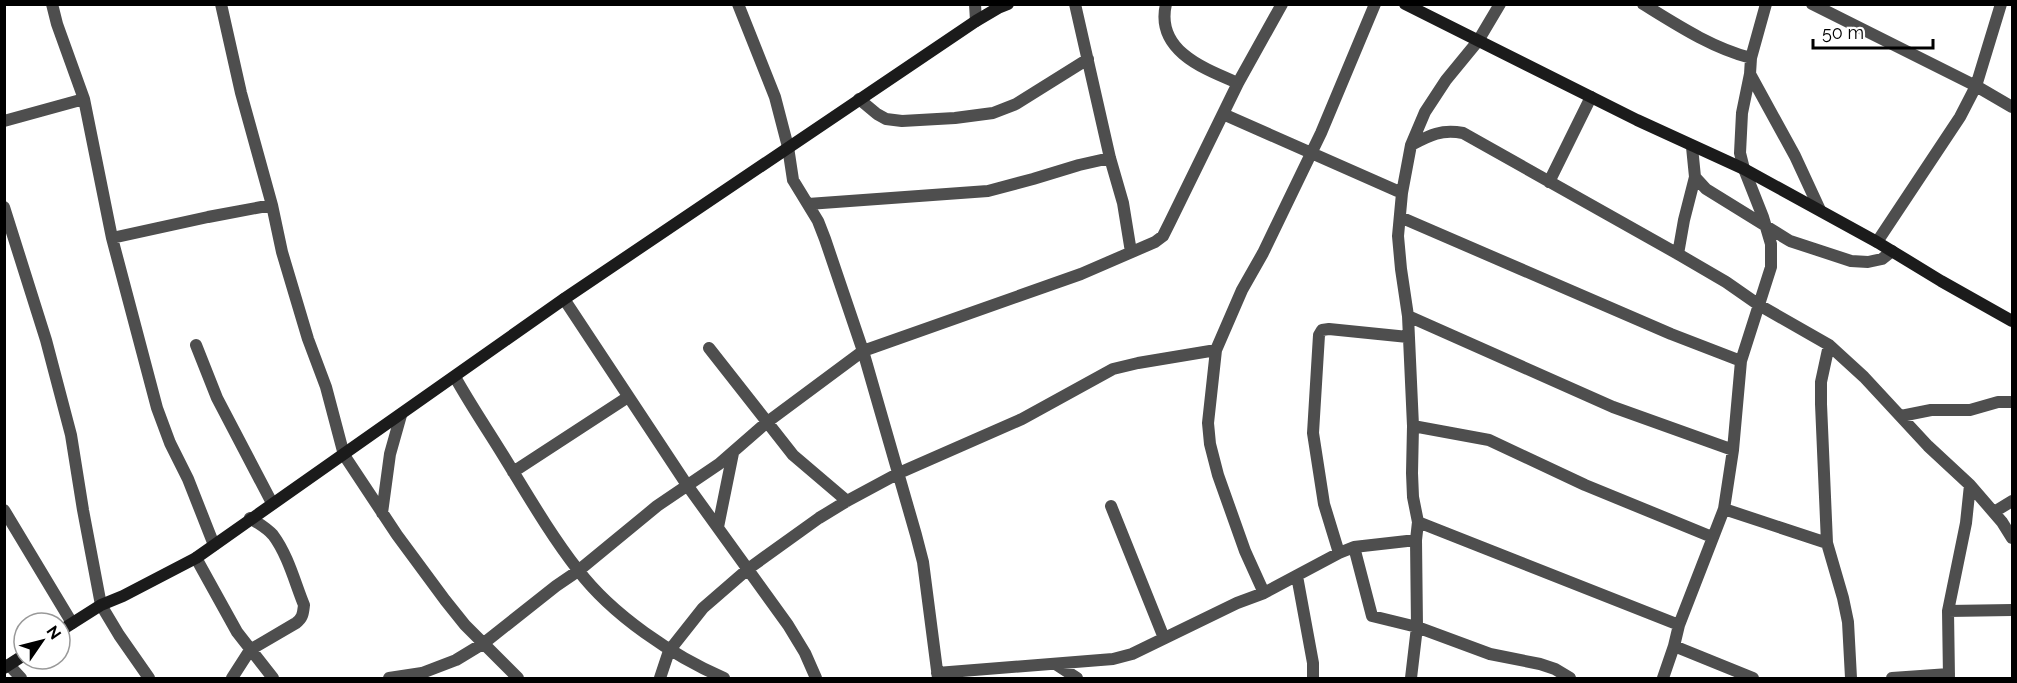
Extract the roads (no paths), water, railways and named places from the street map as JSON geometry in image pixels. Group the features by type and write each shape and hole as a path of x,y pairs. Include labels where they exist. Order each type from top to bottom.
{"street":[{"path":"52,4 84,99 112,238 158,408 170,443 188,479 214,545"},
{"path":"221,4 241,93 272,205 282,252 308,339 326,387 344,455 382,513 445,600 465,625 518,678"},
{"path":"738,4 775,97 788,147 793,180 818,221 863,351 923,562 937,676 1113,660 1132,654 1237,603 1264,593 1354,547 1416,540"},
{"path":"975,4 976,21"},
{"path":"1075,4 1110,158 1123,203 1131,252"},
{"path":"1166,4 1164,14 1166,29 1185,57 1200,67 1238,83"},
{"path":"389,678 422,673 456,660 484,643 578,571 657,506 733,453 766,423 863,351 1081,274 1131,252 1146,248 1163,236 1238,83 1282,4"},
{"path":"1264,593 1245,551 1218,475 1210,444 1208,423 1216,350 1242,290 1285,210 1322,133 1375,4"},
{"path":"1405,4 1692,147 1744,169 1877,242 2013,321"},
{"path":"1412,678 1417,627 1416,540 1418,522 1413,497 1413,426 1408,316 1399,247 1402,193 1411,146 1425,112 1446,80 1478,41 1500,4"},
{"path":"1643,4 1713,44 1731,53 1751,58"},
{"path":"1663,678 1679,625 1724,509 1733,450 1741,361 1771,267 1771,244 1740,153 1742,113 1751,58 1767,4"},
{"path":"1812,4 1976,86 2013,107"},
{"path":"1877,242 1960,117 1976,86 2001,4"},
{"path":"72,623 101,605 196,558 564,299 1000,6"},
{"path":"860,99 886,119 902,121 993,113 1016,104 1088,59"},
{"path":"1750,74 1795,156 1820,210"},
{"path":"1549,182 1591,97"},
{"path":"4,121 84,99"},
{"path":"1223,114 1402,193"},
{"path":"1411,146 1431,134 1449,131 1463,133 1678,254 1726,282 1759,305 1829,345 1864,377 1934,452 1970,485 2013,538"},
{"path":"1678,254 1695,177 1692,147"},
{"path":"808,204 988,191 1110,158"},
{"path":"1695,177 1706,189 1790,241 1851,261 1868,262 1882,259 1892,251"},
{"path":"112,238 272,205"},
{"path":"4,207 46,340 71,435 101,605 149,678"},
{"path":"1400,217 1671,334 1741,361"},
{"path":"564,299 687,485 788,625 805,653 816,678"},
{"path":"1408,316 1613,407 1733,450"},
{"path":"1339,553 1324,504 1313,433 1319,335 1322,330 1329,329 1408,337"},
{"path":"196,345 222,408 273,503"},
{"path":"1829,345 1821,382 1827,543 1844,597 1848,622 1851,678"},
{"path":"709,348 793,455 846,501"},
{"path":"660,678 669,651 703,608 748,569 846,501 899,473 1022,419 1113,369 1216,350"},
{"path":"454,377 578,571 611,604 669,651 724,678"},
{"path":"513,472 628,397"},
{"path":"1901,416 1931,410 1970,410 1998,402 2013,402"},
{"path":"382,513 390,454 401,415"},
{"path":"1413,426 1489,440 1585,484 1712,537"},
{"path":"718,527 733,453"},
{"path":"1892,678 1949,676 1948,611 1966,523 1970,485"},
{"path":"1994,512 2013,501"},
{"path":"1111,506 1164,638"},
{"path":"1724,509 1827,543"},
{"path":"4,510 65,611"},
{"path":"232,678 250,650 301,619 303,606 286,560 273,535 250,518"},
{"path":"1418,522 1679,625"},
{"path":"1354,547 1372,616 1417,627 1490,654 1540,664 1555,669 1570,678"},
{"path":"196,558 230,622 273,678"},
{"path":"1297,576 1313,663 1313,678"},
{"path":"1948,611 2013,610"},
{"path":"1674,646 1753,678"},
{"path":"1057,665 1077,678"},
{"path":"7,666 21,678"}]}
